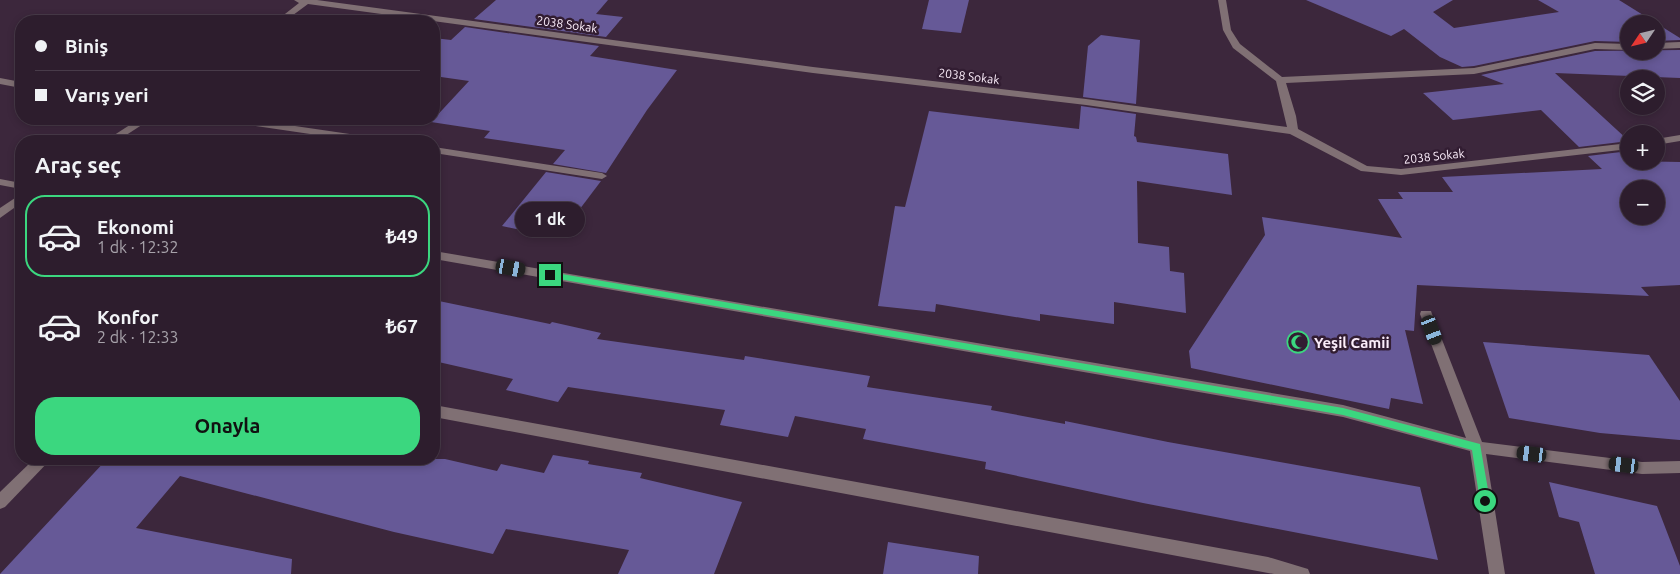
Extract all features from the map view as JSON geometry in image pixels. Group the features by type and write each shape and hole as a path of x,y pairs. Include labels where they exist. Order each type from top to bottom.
{"street":[{"path":"287,15 304,0"},
{"name":"2038 Sokak","path":"304,0 413,15"},
{"path":"1222,0 1227,30 1236,46 1280,80 1291,116 1293,131"},
{"name":"2038 Sokak","path":"440,19 813,70 1086,102 1293,131 1365,169 1401,172 1620,147"},
{"path":"1665,46 1680,45"},
{"path":"1280,80 1474,71 1595,46 1620,47"},
{"path":"0,81 15,84"},
{"path":"120,135 136,125"},
{"path":"269,125 336,135"},
{"path":"1665,140 1680,138"},
{"path":"440,151 602,176"},
{"path":"0,182 15,185"},
{"path":"0,214 15,203"},
{"path":"440,256 1343,411 1476,447 1642,468 1680,467"},
{"path":"1426,314 1476,447 1497,574"},
{"path":"440,412 1268,565 1302,574"},
{"path":"0,502 38,465"}],"building":[{"path":"496,0 608,0 596,14 623,17 606,37 474,19"},
{"path":"929,0 969,0 961,33 922,29"},
{"path":"1306,0 1453,0 1433,12 1454,28 1559,12 1538,0 1619,0 1643,15 1620,15 1620,42 1595,41 1462,67 1440,57 1404,29 1391,36"},
{"path":"465,27 599,46 590,56 677,70 647,110 606,173 553,164 565,150 484,138 490,131 440,123 440,112 469,81 440,77 440,39 451,40"},
{"path":"1665,29 1680,38 1680,40 1665,41"},
{"path":"1101,35 1140,40 1136,104 1083,97 1088,46"},
{"path":"1665,50 1680,50 1680,78 1665,77 1665,70 1620,70 1620,76 1555,73 1620,133 1620,142 1579,147 1541,110 1453,120 1423,93 1504,84 1481,75 1595,51 1620,51 1620,60 1665,60"},
{"path":"1081,106 1136,114 1134,136 1137,142 1228,154 1232,195 1137,181 1138,243 1169,247 1170,271 1184,273 1186,313 1114,302 1114,324 1040,314 1040,321 936,304 935,312 878,306 895,206 905,207 929,111 1079,129"},
{"path":"1620,152 1620,170 1665,170 1665,162 1680,162 1680,285 1641,287 1649,296 1417,285 1414,331 1405,330 1423,404 1391,398 1389,409 1191,368 1189,351 1265,235 1262,217 1402,238 1378,199 1403,199 1398,192 1453,192 1442,177 1602,169 1588,156"},
{"path":"546,172 601,181 558,238 502,226"},
{"path":"440,301 601,333 597,339 744,360 745,356 870,376 867,387 992,406 991,410 1065,424 1065,421 1168,442 1420,487 1438,560 1143,503 985,469 986,462 863,439 866,429 795,416 788,437 720,425 725,410 568,387 558,402 506,390 513,379 440,362"},
{"path":"1483,342 1649,355 1680,401 1680,440 1600,433 1509,418"},
{"path":"553,455 589,461 588,464 642,473 640,478 742,502 714,574 618,574 629,550 506,529 493,554 394,532 180,476 136,528 292,559 291,574 0,574 101,465 440,465 440,459 445,459 497,471 501,464 544,473"},
{"path":"1549,482 1657,506 1680,566 1680,574 1595,574 1579,522 1559,517"},
{"path":"888,542 979,556 978,574 883,574"}],"place":[{"name":"Yeşil Camii","path":"1298,342"}],"route":[{"path":"550,275 1343,411 1476,447 1485,501"}]}
